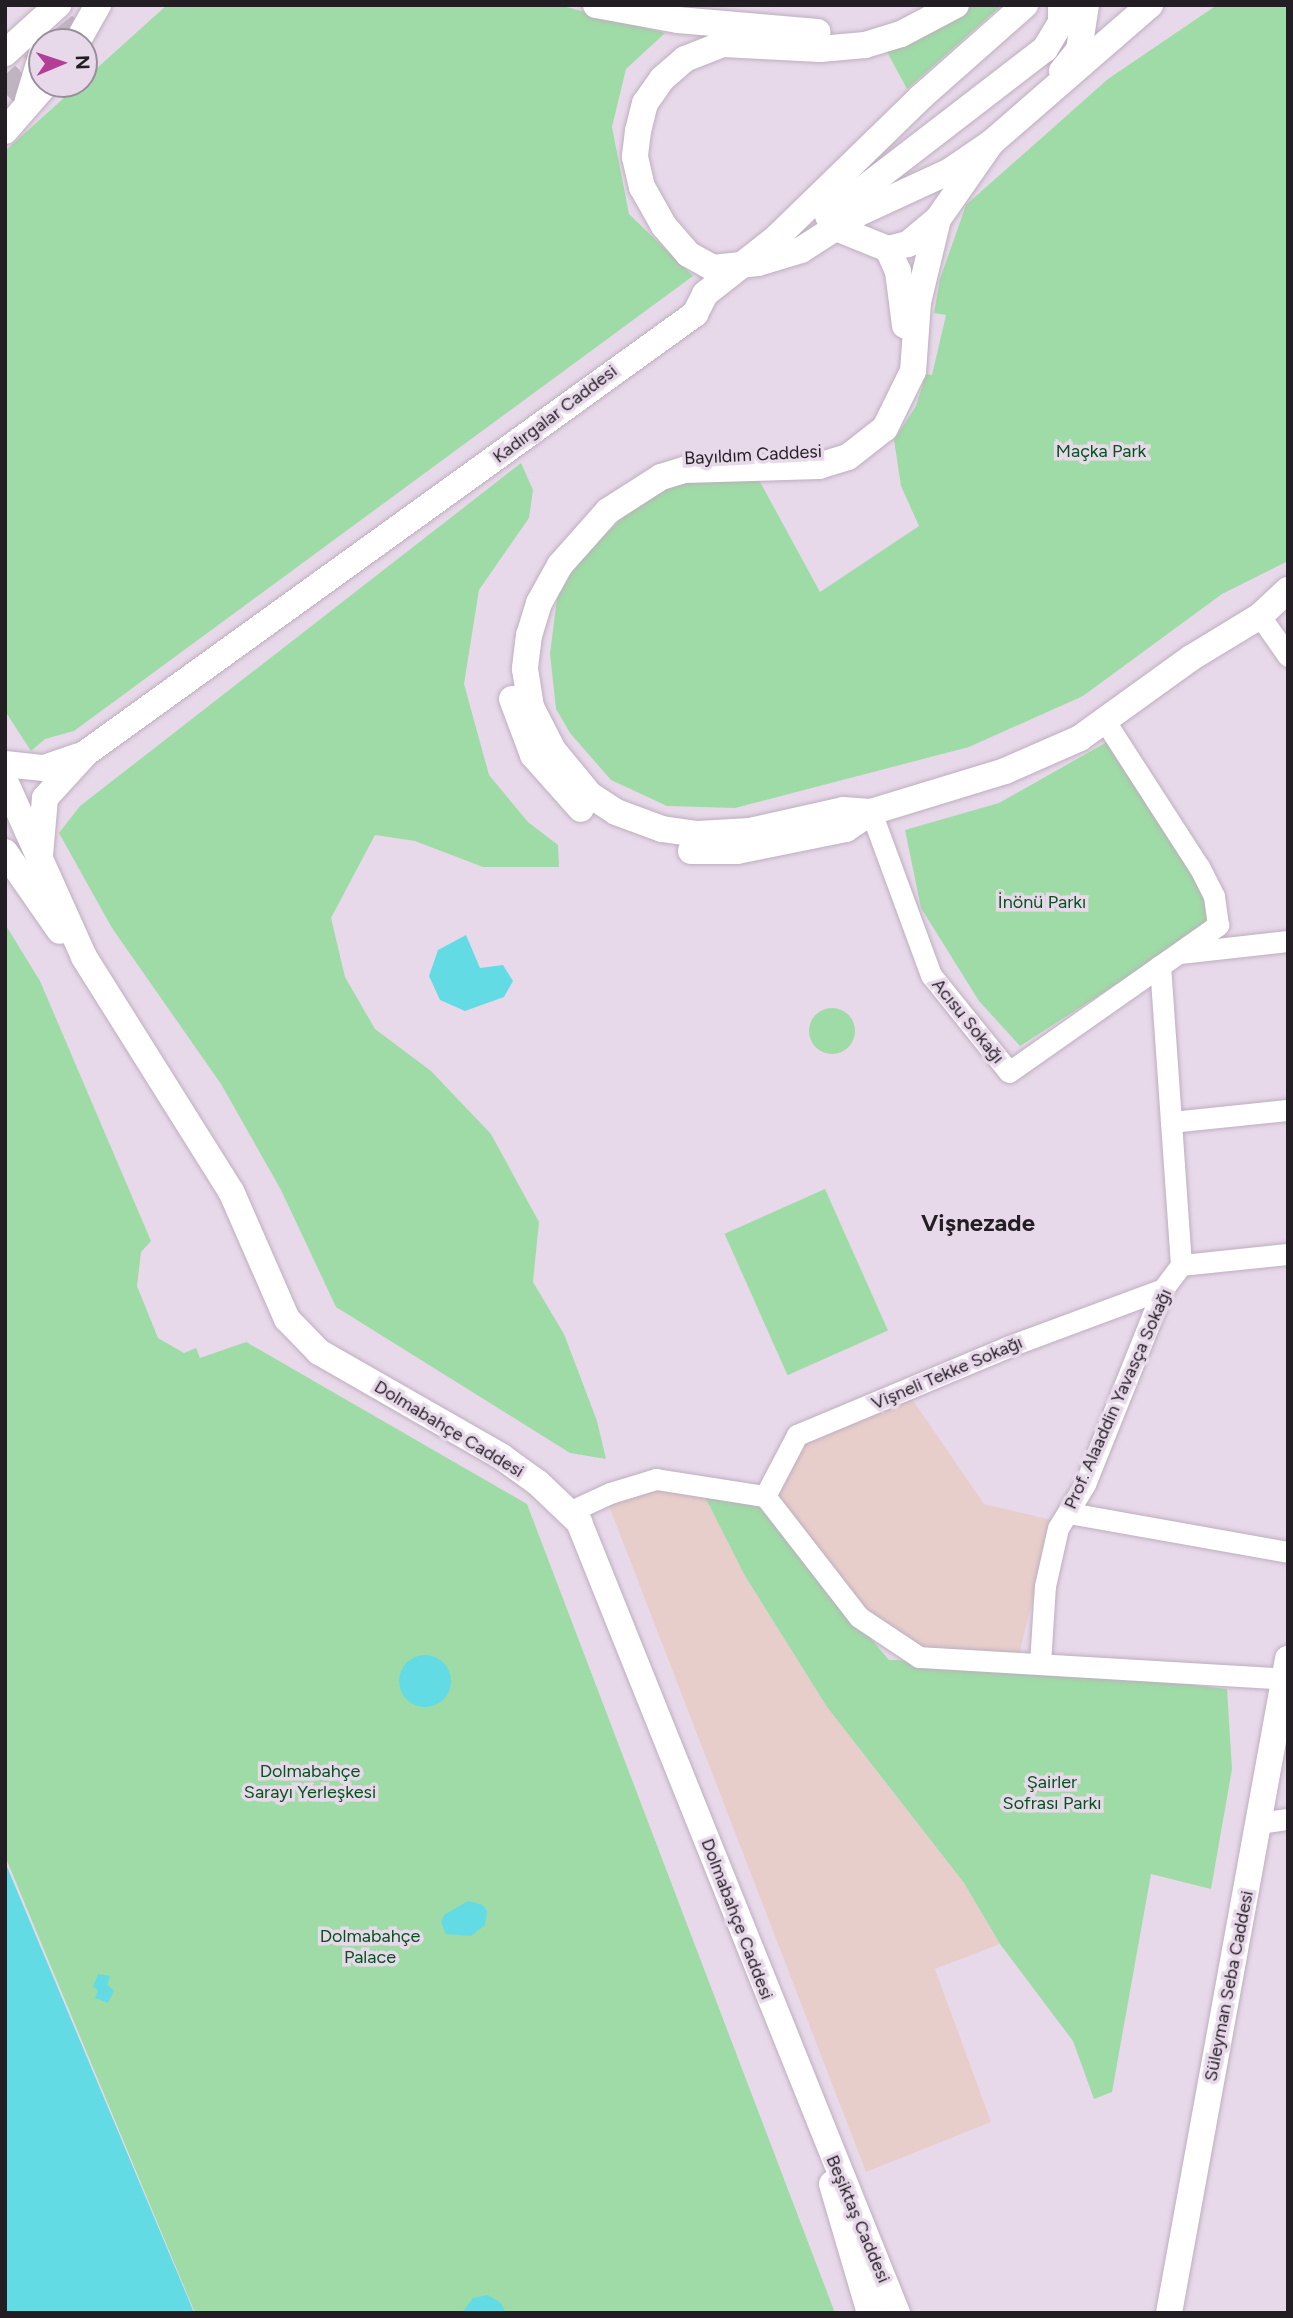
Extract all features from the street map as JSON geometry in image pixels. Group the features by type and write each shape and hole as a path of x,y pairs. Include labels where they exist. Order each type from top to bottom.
{"main road":[{"path":"85,28 98,5"},
{"path":"596,5 678,20 809,32 857,29 926,5"},
{"path":"956,5 901,34 865,45 809,49 723,44 705,48 662,79 645,103 635,157 650,207 688,254 713,268 740,266 775,239 921,97 1026,5"},
{"path":"782,256 809,230 1045,49 1060,22 1061,5"},
{"path":"1034,104 1079,50 1086,5"},
{"path":"1034,104 1077,72 1150,5"},
{"path":"5,53 44,18"},
{"path":"13,120 28,98"},
{"path":"13,120 33,98"},
{"name":"Kadırgalar Caddesi","path":"40,866 45,798 86,753 695,314 705,294 740,266 782,256 950,171 991,143 1034,104"},
{"name":"Bayıldım Caddesi","path":"871,811 843,810 750,831 698,834 662,829 616,812 573,779 552,750 531,707 525,669 529,635 539,603 560,565 608,511 634,490 684,470 818,466 848,457 885,428 913,370 918,302 938,219 991,143"},
{"path":"835,228 887,249 908,244 938,219"},
{"name":"Bayıldım Caddesi","path":"887,249 903,293 902,355 893,388 866,425 831,451 684,456 632,477 586,514 540,571 513,638 513,707 533,755 550,779 588,815 637,838 684,850 737,852 846,828 871,811 1005,771 1048,754 1105,720 1191,658 1260,616 1288,590"},
{"name":"Bayıldım Caddesi","path":"1260,616 1288,608"},
{"name":"Kadırgalar Caddesi","path":"5,764 44,768 86,753"},
{"path":"5,781 40,866 84,957"},
{"path":"5,852 37,901 84,957"},
{"name":"Dolmabahçe Caddesi","path":"84,957 231,1191 279,1306 303,1338 352,1372 502,1457 571,1511 592,1546 824,2138"},
{"name":"Süleyman Seba Caddesi","path":"1169,2313 1286,1672"},
{"name":"Beşiktaş Caddesi","path":"824,2138 841,2225 870,2313"},
{"name":"Beşiktaş Caddesi","path":"824,2138 897,2313"}],"street":[{"path":"1260,616 1288,656"},
{"name":"Acısu Sokağı","path":"871,811 931,975 1009,1072 1218,925 1214,896 1105,720"},
{"name":"Acısu Sokağı","path":"1181,953 1288,941"},
{"path":"1160,966 1181,1265 1288,1254"},
{"path":"1171,1122 1288,1110"},
{"name":"Prof. Alaaddin Yavasça Sokağı","path":"1040,1663 1045,1586 1058,1528 1069,1513 1134,1369 1163,1289 1181,1265"},
{"name":"Vişneli Tekke Sokağı","path":"765,1496 797,1435 1007,1347 1163,1289"},
{"path":"571,1511 610,1493 656,1479 765,1496 859,1617 919,1657 1286,1672"},
{"path":"1069,1513 1288,1552"},
{"path":"1259,1824 1288,1819"}],"shaded area":[{"path":"910,1396 984,1504 1052,1520 1019,1655 920,1651 862,1612 776,1494 801,1442"},
{"path":"656,1487 704,1495 745,1576 827,1707 964,1883 1000,1944 935,1969 991,2122 866,2172 609,1506"}],"green space":[{"path":"167,5 559,5 665,33 626,69 612,127 629,214 693,276 74,731 45,739 31,751 5,711 5,151 64,98 98,98 98,67"},
{"path":"965,5 1002,5 907,89 886,50"},
{"name":"Maçka Park","path":"1217,5 1288,5 1288,561 1222,594 1083,696 969,747 735,808 667,806 611,780 570,733 556,709 550,654 557,598 580,558 636,505 668,487 701,477 759,480 820,592 919,526 901,486 894,440 916,406 926,374 932,375 946,315 934,313 940,279 966,205 1108,79"},
{"path":"521,463 533,490 529,518 479,590 464,684 489,775 528,822 558,845 559,867 483,867 415,841 375,835 331,918 345,977 375,1029 431,1071 491,1134 539,1222 533,1282 564,1334 597,1421 606,1459 570,1453 336,1307 281,1190 221,1084 112,928 59,833 80,806"},
{"name":"İnönü Parkı","path":"1107,742 1212,906 1202,928 1020,1046 979,1001 921,908 905,830 999,803"},
{"name":"Dolmabahçe Palace","path":"5,924 40,981 151,1241 141,1252 137,1286 158,1338 184,1353 196,1348 200,1358 246,1342 527,1504 835,2313 195,2313 5,1856"},
{"path":"832,1008 848,1015 855,1031 848,1047 832,1054 816,1047 809,1031 816,1015"},
{"path":"825,1189 888,1331 788,1375 725,1234"},
{"name":"Şairler Sofrası Parkı","path":"704,1495 759,1507 889,1660 1011,1663 1227,1689 1232,1769 1211,1889 1151,1874 1112,2092 1094,2099 1073,2041 1000,1944 964,1883 827,1707 745,1576"}],"water":[{"path":"466,935 480,968 503,965 513,981 504,997 465,1011 440,1000 429,976 438,950"},
{"path":"425,1655 435,1657 443,1663 449,1671 449,1691 443,1699 435,1705 425,1707 415,1705 407,1699 401,1691 399,1681 401,1671 407,1663 415,1657"},
{"path":"5,1862 188,2298 194,2313 5,2313"},
{"path":"468,1901 483,1905 487,1911 485,1925 471,1936 446,1934 441,1922 444,1915"},
{"path":"98,1974 110,1976 107,1985 114,1990 108,2003 95,1998 98,1991 93,1986"},
{"path":"488,2295 501,2303 506,2313 462,2313 473,2298"}],"tunnel":[{"path":"78,28 94,15"},
{"path":"5,93 28,71"}],"district":[{"name":"Vişnezade","path":"978,1223"}],"park label":[{"name":"Dolmabahçe Sarayı Yerleşkesi","path":"310,1782"}]}
